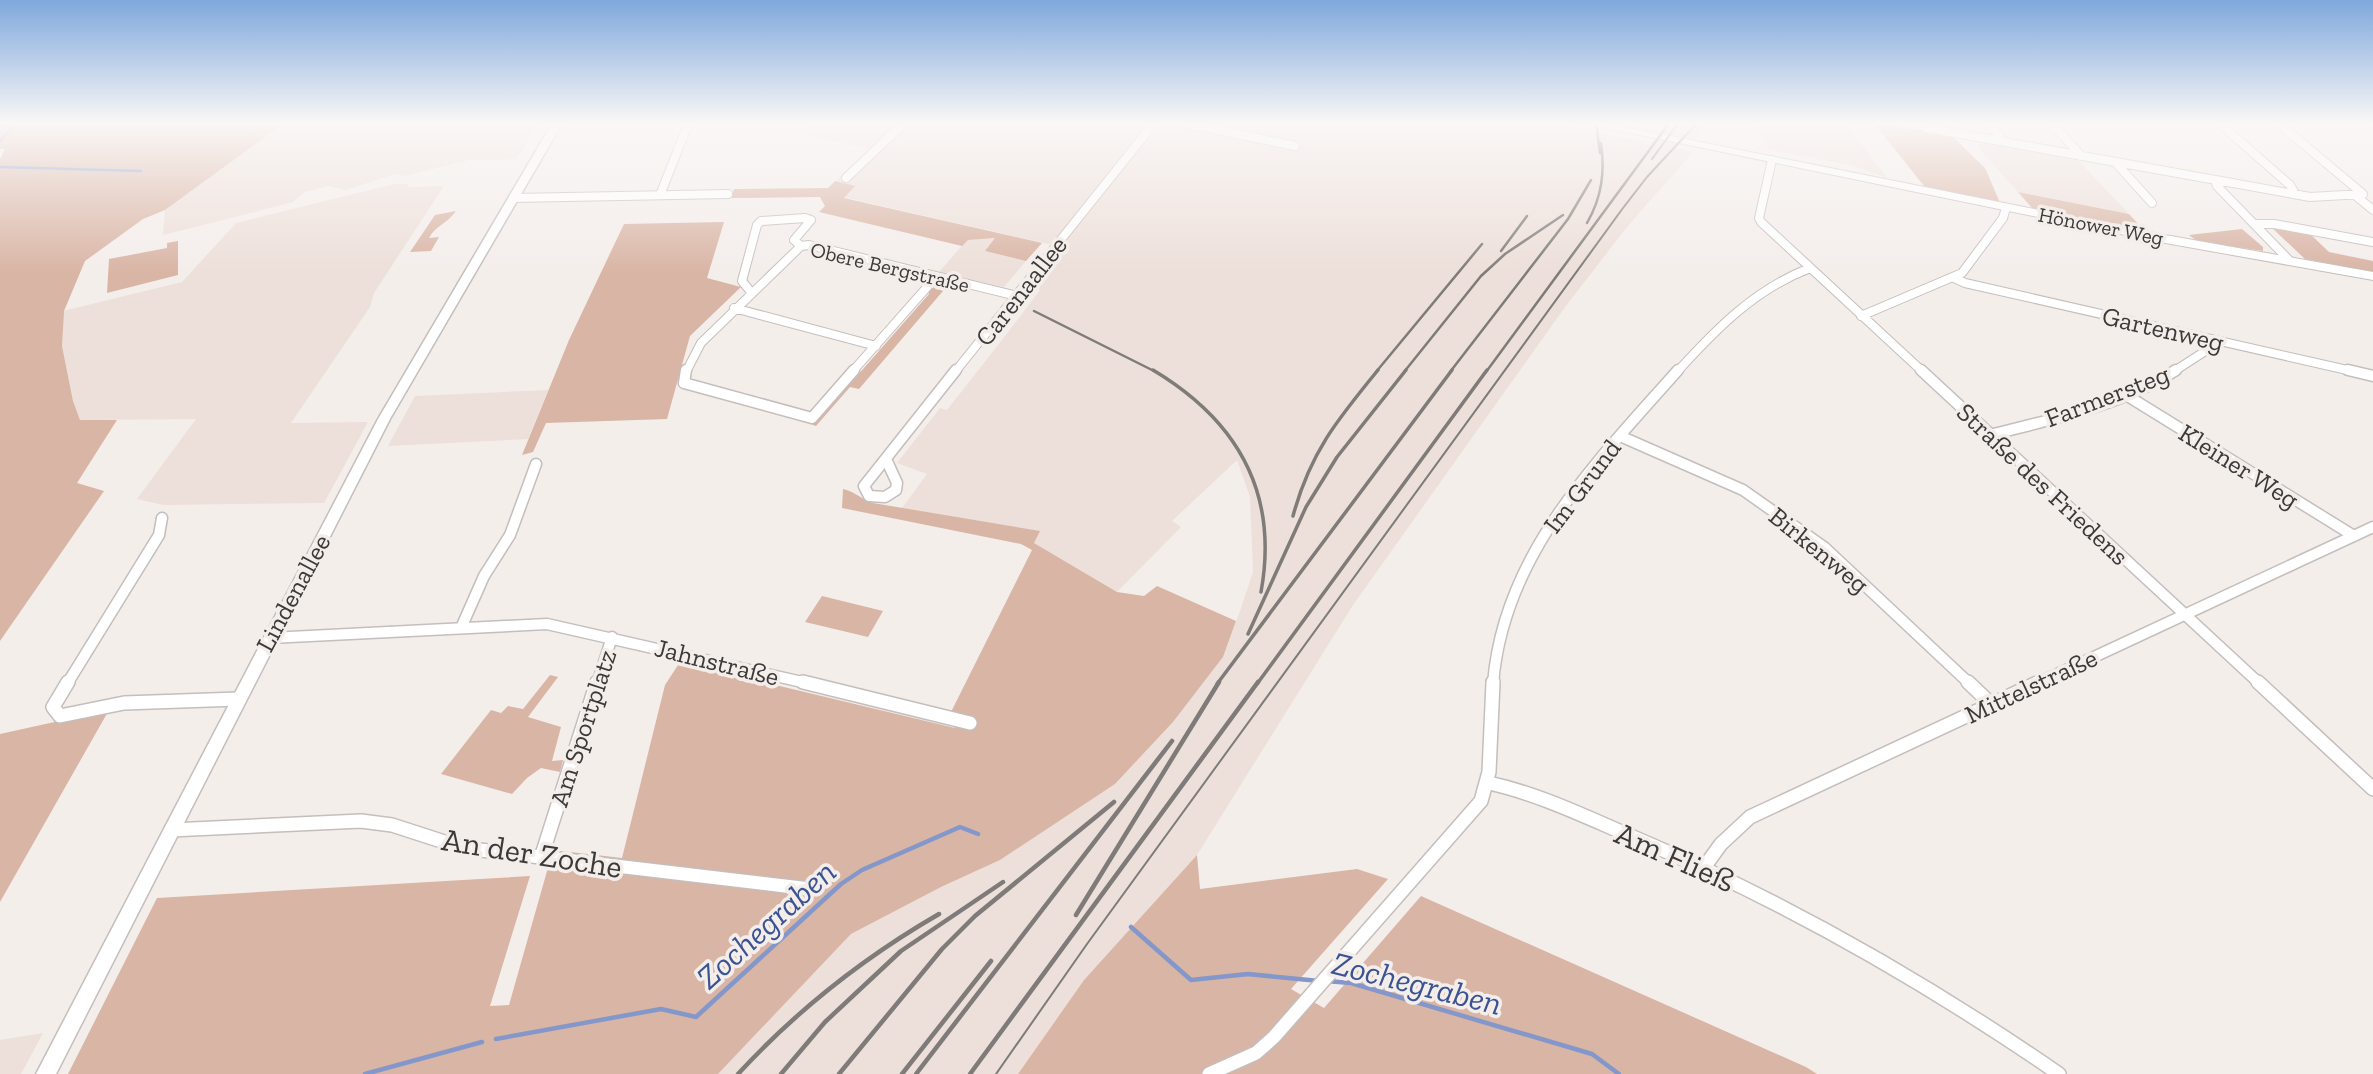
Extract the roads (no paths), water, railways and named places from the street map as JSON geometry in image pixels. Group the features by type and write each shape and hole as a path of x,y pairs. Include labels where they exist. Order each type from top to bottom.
{"main road":[{"name":"Hönower Weg","path":"1831,172 2006,208 2373,276"}],"street":[{"name":"Lindenallee","path":"46,1074 384,419 528,172"},
{"path":"660,195 669,172"},
{"path":"846,178 852,172"},
{"name":"Carenaallee","path":"886,459 1115,172"},
{"name":"Straße des Friedens","path":"1769,172 1759,218 1861,316 2373,789"},
{"path":"2122,172 2152,203"},
{"path":"2170,172 2310,197 2363,194 2337,172"},
{"path":"2275,172 2290,185 2293,190 2290,193"},
{"path":"2211,179 2256,224 2284,259"},
{"path":"2211,179 2209,187 2284,259"},
{"path":"513,198 729,194"},
{"path":"2356,196 2373,210"},
{"path":"1861,316 1962,273 2003,218 2006,208"},
{"name":"Obere Bergstraße","path":"751,292 741,281 757,225 761,221 805,218 811,220 794,240 801,246 809,245 1017,296"},
{"path":"2256,224 2274,224 2373,242"},
{"path":"801,246 734,308 693,353 683,378 684,383 811,418 936,277"},
{"name":"Im Grund","path":"1489,783 1496,660 1510,607 1533,553 1553,519 1619,436 1730,316 1767,289 1810,268"},
{"name":"Gartenweg","path":"1954,278 1965,283 2373,376"},
{"path":"734,308 876,346"},
{"name":"Farmersteg","path":"1990,435 2069,415 2158,382 2213,346 2212,340"},
{"name":"Kleiner Weg","path":"2126,395 2354,536"},
{"name":"Birkenweg","path":"1619,436 1743,491 1803,531 1829,552 1991,705"},
{"path":"461,628 484,576 510,535 536,464"},
{"path":"162,518 159,535 53,707 60,716 124,703 238,699"},
{"name":"Mittelstraße","path":"1705,866 1721,844 1750,817 2373,527"},
{"name":"Jahnstraße","path":"270,638 547,624 970,723"},
{"name":"Am Sportplatz","path":"541,858 611,637"},
{"path":"1209,1074 1256,1053 1468,817 1481,801 1489,783"},
{"name":"Am Fließ","path":"1489,783 1522,791 1705,866 1874,953 2059,1074"},
{"name":"An der Zoche","path":"171,830 361,821 392,825 463,848 810,889"}],"waterway":[{"name":"Zochegraben","path":"496,1039 661,1009 696,1017 841,884 862,870 960,827 978,834"},
{"name":"Zochegraben","path":"1131,927 1191,980 1248,974 1319,981"},
{"name":"Zochegraben","path":"1326,981 1351,983 1592,1054 1619,1074"},
{"name":"Zochegraben","path":"365,1074 482,1042"}],"tram line":[{"path":"996,1074 1087,944 1652,172"}],"railway":[{"path":"1587,223 1596,204 1602,172"},
{"path":"1486,372 1633,172"},
{"path":"1450,372 1568,219 1591,180"},
{"path":"1404,372 1481,276 1505,254 1563,215"},
{"path":"1501,251 1527,216"},
{"path":"1376,372 1482,244"},
{"path":"1034,311 1156,372"},
{"path":"1293,516 1308,474 1326,438 1378,370"},
{"path":"1248,634 1306,507 1337,457 1406,370"},
{"path":"1217,684 1452,370"},
{"path":"1257,684 1487,370"},
{"path":"1156,372 1183,390 1208,412 1246,463 1257,492 1264,523 1265,556 1261,592"},
{"path":"1076,915 1219,682"},
{"path":"970,1074 1258,682"},
{"path":"916,1074 1172,741"},
{"path":"839,1074 942,949 975,916 1114,802"},
{"path":"781,1074 825,1022 901,951 1003,882"},
{"path":"738,1074 784,1028 832,986 939,914"},
{"path":"902,1074 991,961"}]}
